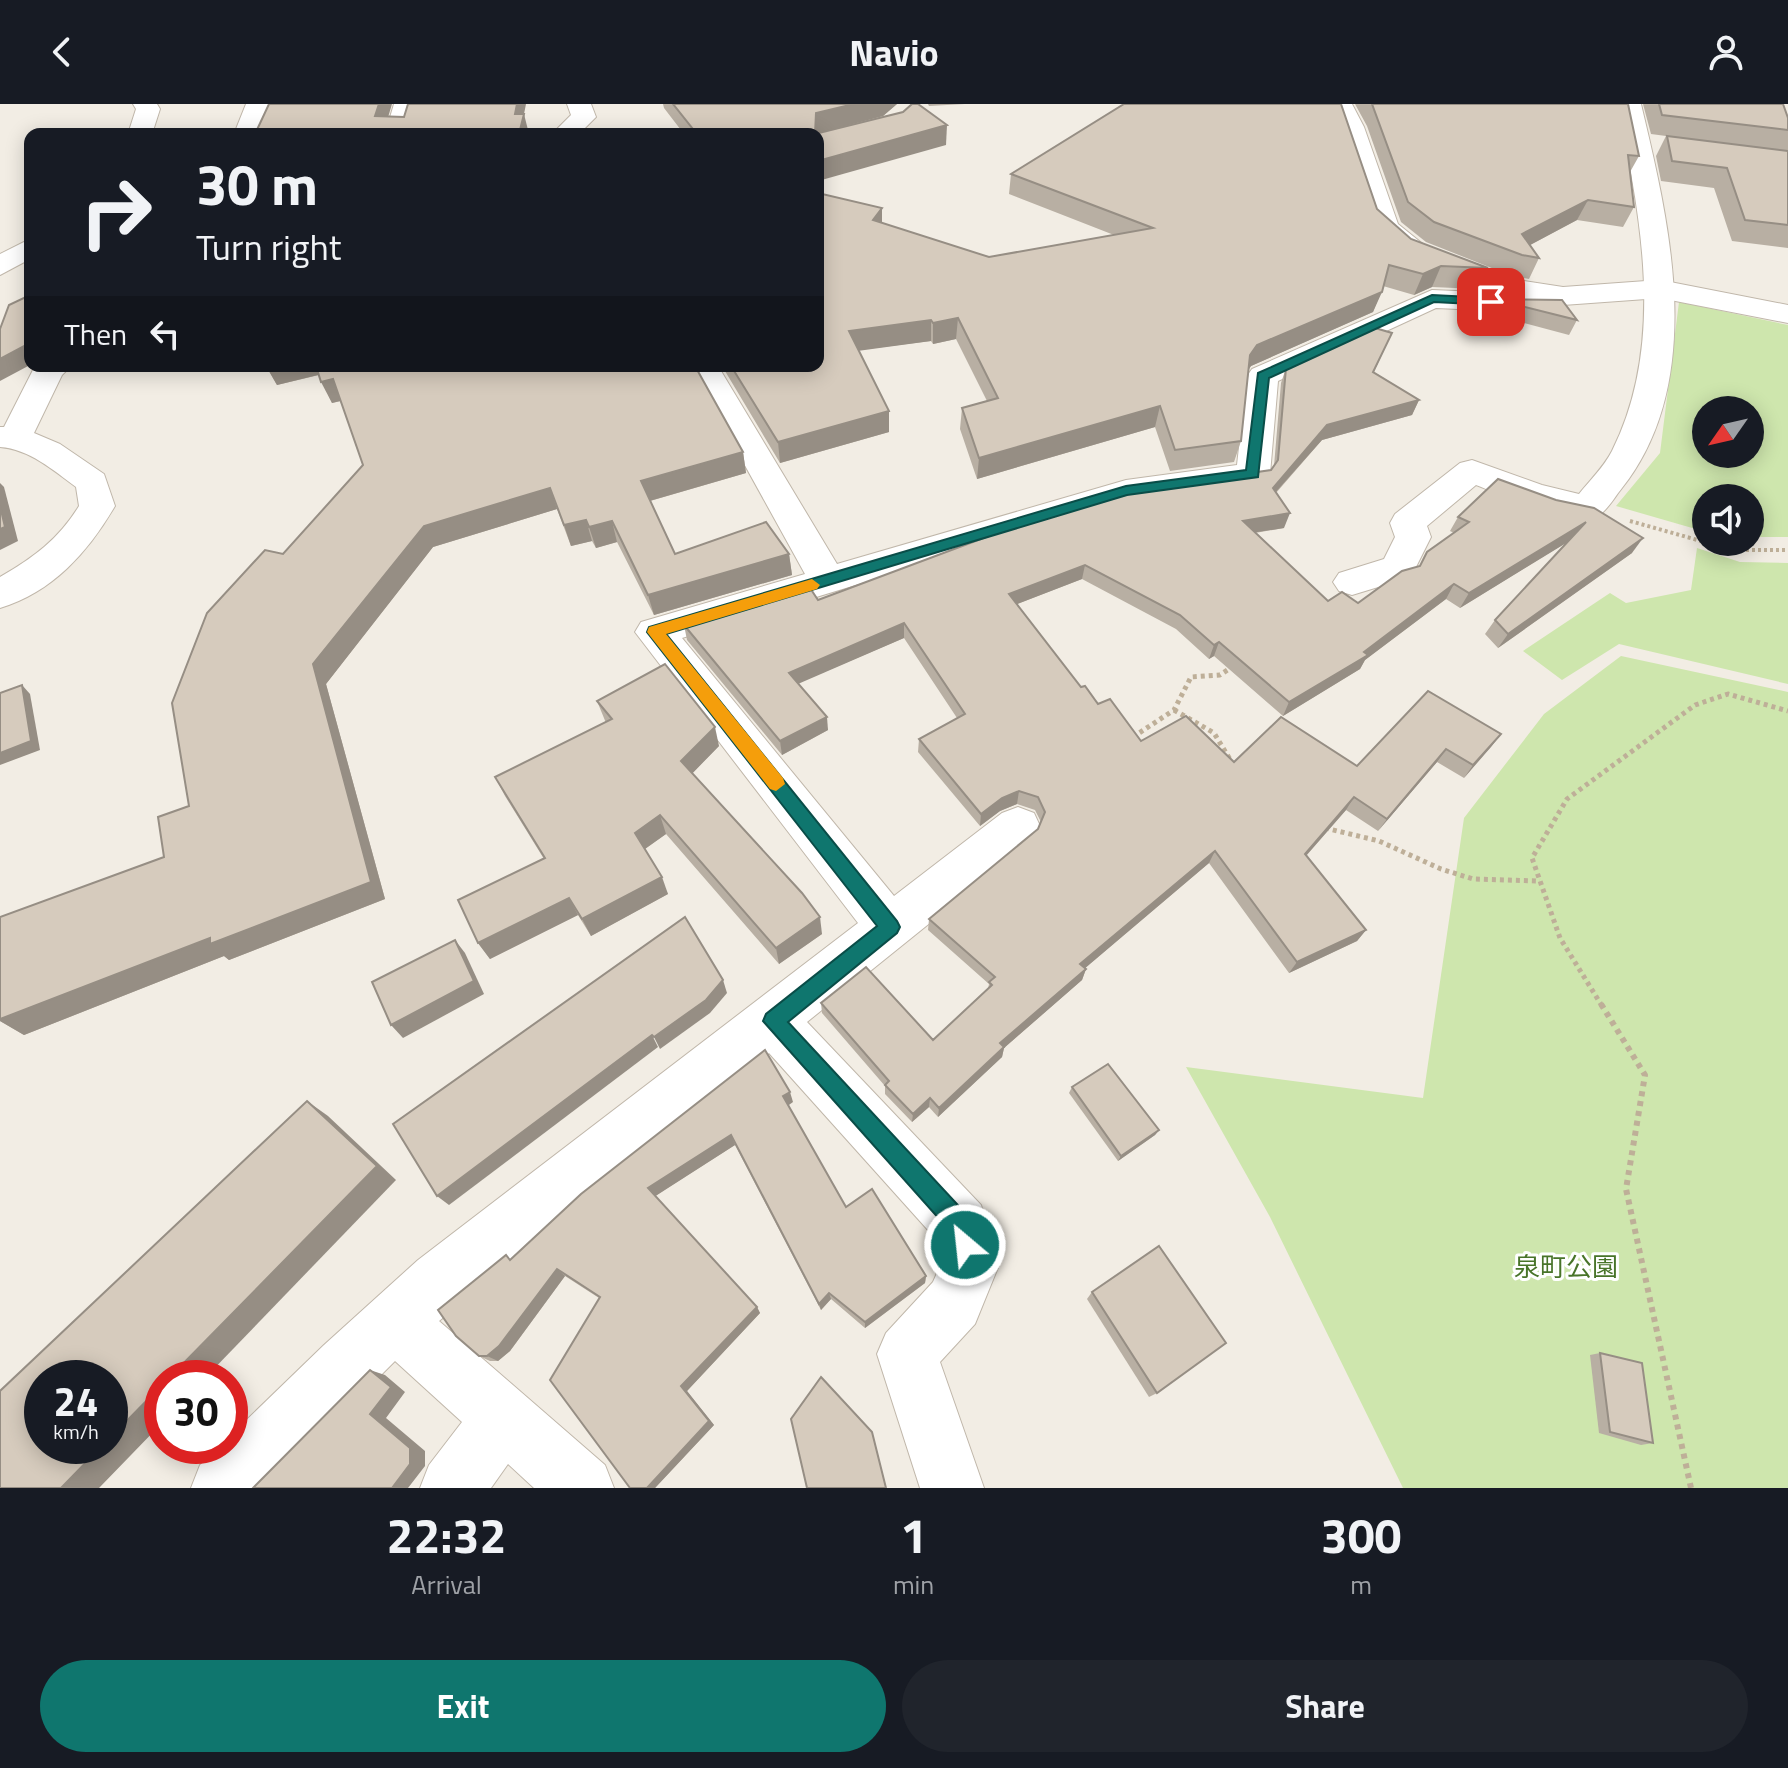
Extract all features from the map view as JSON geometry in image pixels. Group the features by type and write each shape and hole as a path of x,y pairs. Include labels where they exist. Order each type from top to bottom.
{"street":[{"path":"142,128 148,109 145,104"},
{"path":"248,128 258,104"},
{"path":"399,128 406,104"},
{"path":"571,128 584,117 579,104"},
{"path":"1340,104 1352,127 1386,227 1414,251 1505,287 1563,296 1660,289 1788,314"},
{"path":"1352,582 1398,568 1413,537 1408,523 1472,471 1532,494 1587,508 1629,454 1651,396 1660,289 1639,143 1629,104"},
{"path":"1639,143 1668,147"},
{"path":"0,266 24,251"},
{"path":"890,927 655,632 1126,491 1253,474 1263,376 1432,299 1550,304"},
{"path":"0,594 52,564 79,538 97,506 92,482 64,462 8,437 47,372"},
{"path":"706,372 827,580"},
{"path":"223,1488 439,1281 1018,826"},
{"path":"773,1021 961,1225 970,1265 954,1303 907,1354 952,1488"},
{"path":"394,1321 582,1488"},
{"path":"452,1488 503,1418"}],"path":[{"path":"1587,508 1733,550 1788,550"},
{"path":"1127,740 1140,735 1174,710 1191,677 1220,675 1233,667"},
{"path":"1691,1488 1626,1189 1645,1075 1560,938 1532,858 1567,799 1695,705 1728,694 1788,711"},
{"path":"1174,710 1214,733 1238,774"},
{"path":"1321,827 1379,841 1441,869 1473,879 1540,881"}],"green space":[{"path":"1679,302 1788,325 1788,537 1764,537 1764,484 1692,484 1692,528 1616,506 1660,453"},
{"path":"1696,556 1722,556 1740,562 1788,563 1788,684 1619,644 1562,680 1523,651 1610,593 1626,603 1691,590"},
{"name":"泉町公園","path":"1621,656 1788,692 1788,1488 1403,1488 1270,1217 1186,1067 1423,1098 1464,818 1544,714"}],"building":[{"path":"269,104 379,104 375,116 404,117 408,104 517,104 515,114 524,114 520,128 258,128"},
{"path":"673,104 854,104 816,113 815,128 692,128"},
{"path":"912,104 918,104 947,125 824,159 824,132 903,112"},
{"path":"1124,104 1341,104 1377,209 1411,239 1488,268 1441,266 1423,274 1389,265 1382,292 1257,345 1250,355 1241,441 1175,450 1160,406 979,458 962,408 998,398 958,318 849,331 889,411 778,442 735,372 824,372 824,194 882,208 873,220 989,257 1153,228 1011,174"},
{"path":"1372,104 1628,104 1639,156 1628,155 1634,207 1588,200 1522,234 1539,258 1522,255 1434,222 1408,202"},
{"path":"1659,104 1783,104 1788,130 1662,115"},
{"path":"1667,136 1788,151 1788,225 1745,220 1727,168 1672,161"},
{"path":"24,298 24,346 0,359 0,329 9,305"},
{"path":"1493,299 1562,300 1577,320"},
{"path":"1375,328 1392,333 1373,372 1419,400 1327,425 1273,488 1290,513 1243,521 1328,601 1342,592 1358,603 1402,571 1420,566 1427,552 1469,522 1458,517 1498,479 1556,500 1594,508 1643,538 1508,634 1495,620 1586,522 1469,593 1454,584 1364,652 1368,655 1289,702 1219,642 1214,645 1180,615 1085,565 1009,594 1081,687 1085,686 1098,704 1110,699 1141,741 1186,716 1234,762 1281,717 1357,766 1428,691 1501,734 1473,765 1446,749 1387,819 1354,797 1305,854 1366,930 1297,962 1215,851 1080,964 1086,969 1000,1043 1004,1047 939,1108 930,1098 913,1114 885,1085 889,1081 821,1003 866,967 933,1040 992,985 989,982 995,977 929,919 1038,829 1045,812 1038,797 1019,791 1002,798 981,814 919,739 965,714 904,623 789,673 827,717 780,741 684,625 810,588 818,600 1029,521 1132,490 1271,470 1278,460 1286,368"},
{"path":"318,372 698,372 743,452 641,481 675,554 766,522 789,554 648,595 612,521 589,527 586,520 564,525 550,488 424,526 313,664 371,882 210,944 210,938 0,1019 0,917 164,857 158,817 189,806 172,703 207,613 265,550 283,554 363,465 333,379 321,382"},
{"path":"0,506 5,527 0,529"},
{"path":"665,664 715,727 681,761 802,893 820,917 776,948 660,815 635,833 662,877 582,919 569,898 478,943 458,900 545,858 495,777 612,719 597,701"},
{"path":"22,685 31,741 0,753 0,693"},
{"path":"685,917 723,980 706,1000 654,1037 652,1035 437,1196 393,1124"},
{"path":"455,940 474,981 391,1025 372,982"},
{"path":"765,1050 790,1092 783,1096 846,1207 872,1189 926,1276 865,1322 829,1293 819,1304 731,1135 648,1188 757,1307 681,1386 709,1421 647,1488 630,1488 550,1380 600,1297 557,1269 499,1346 487,1356 479,1356 456,1336 438,1310 506,1255 510,1260 581,1194"},
{"path":"1108,1064 1159,1130 1121,1156 1072,1087"},
{"path":"307,1101 377,1166 187,1360 144,1360 144,1403 128,1420 128,1360 33,1360"},
{"path":"1159,1246 1226,1343 1157,1393 1092,1292"},
{"path":"1600,1353 1642,1363 1653,1443 1610,1432"},
{"path":"24,1368 24,1464 84,1464 61,1488 0,1488 0,1391"},
{"path":"370,1370 391,1387 370,1414 410,1448 410,1464 392,1488 253,1488"},
{"path":"821,1377 872,1432 886,1488 807,1488 791,1419"}],"slow traffic":[{"path":"776,784 655,632 812,585"}],"route":[{"path":"965,1245 961,1225 773,1021 890,927 655,632 1126,491 1253,474 1263,376 1432,299 1491,302"}]}
